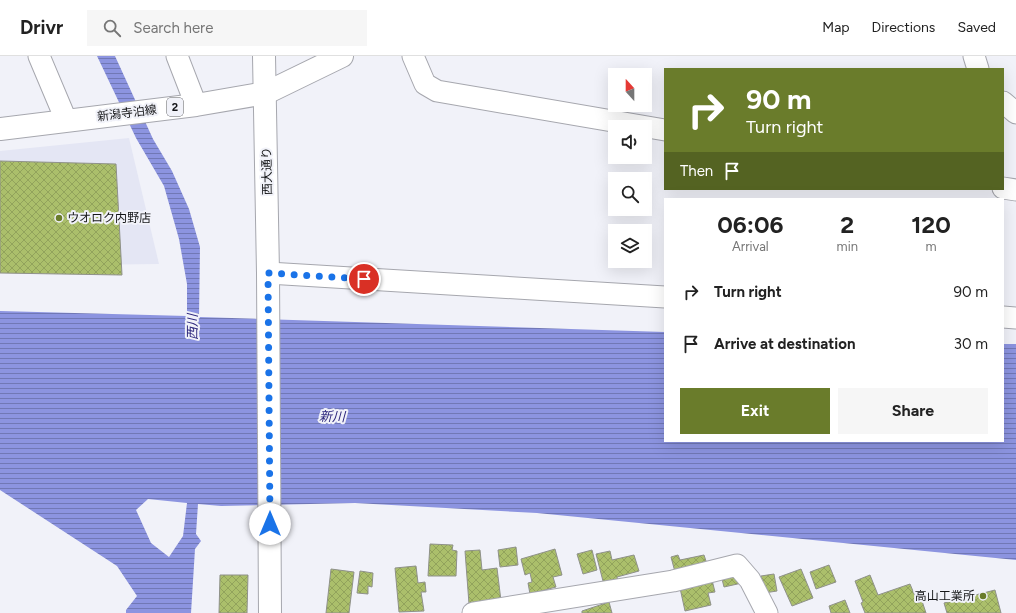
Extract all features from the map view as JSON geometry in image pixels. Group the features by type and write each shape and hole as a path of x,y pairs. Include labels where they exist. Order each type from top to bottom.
{"street":[{"path":"39,56 66,120"},
{"path":"177,56 196,105"},
{"name":"西大通り","path":"264,56 269,280 270,613"},
{"name":"新潟寺泊線","path":"0,129 196,105 266,93 342,56"},
{"path":"413,56 425,84 437,91 664,130"},
{"path":"974,56 978,68"},
{"path":"1004,103 1016,113"},
{"path":"1004,188 1016,190"},
{"path":"269,280 664,297"},
{"path":"1004,317 1016,318"},
{"path":"473,613 673,581 737,565 750,580 766,613"}],"shaded area":[{"name":"ウオロク内野店","path":"129,138 159,264 0,266 0,151"}],"water":[{"path":"97,56 115,56 153,139 172,171 189,209 200,247 199,317 664,332 664,442 1004,442 1004,344 1016,344 1016,560 537,513 355,503 221,506 198,504 196,534 201,541 195,549 191,613 126,613 126,610 137,596 117,566 0,490 0,311 187,316 187,284 179,239 164,186 136,138","holes":["148,499 187,503 183,536 169,557 151,543 136,510"]}],"building":[{"name":"ウオロク内野店","path":"0,161 116,164 122,275 0,273"},
{"path":"430,544 453,545 452,550 457,551 456,576 428,576"},
{"path":"516,547 518,565 500,567 498,550"},
{"path":"555,549 562,575 553,577 556,587 530,594 528,583 532,582 530,573 525,575 521,559"},
{"path":"480,550 482,570 497,568 501,601 469,604 465,551"},
{"path":"592,550 597,570 583,574 577,554"},
{"path":"610,551 612,560 634,555 639,571 617,577 618,582 604,585 596,554"},
{"path":"678,555 680,560 704,555 707,564 675,572 671,557"},
{"path":"829,565 836,582 816,589 810,572"},
{"path":"416,566 418,583 425,582 426,592 421,592 424,611 399,612 395,568"},
{"path":"331,569 354,572 349,613 326,613"},
{"path":"801,569 813,598 792,606 779,577"},
{"path":"360,571 373,573 372,587 368,586 368,594 357,593"},
{"path":"774,574 777,591 764,593 761,576"},
{"path":"220,575 248,575 247,613 219,613"},
{"path":"739,575 742,583 724,587 722,579"},
{"path":"870,575 878,595 910,584 918,603 922,601 926,613 865,613 861,603 863,602 855,581"},
{"path":"712,580 715,592 708,593 711,605 685,611 680,588"},
{"name":"高山工業所","path":"995,590 1001,613 947,613 944,603"},
{"path":"845,600 850,613 831,613 829,606"},
{"path":"609,602 612,613 582,613 582,611"}],"place":[{"name":"ウオロク内野店","path":"59,218"},
{"name":"高山工業所","path":"983,596"}],"route":[{"path":"270,524 268,273 364,279"}],"water label":[{"name":"西川","path":"192,327"},
{"name":"新川","path":"332,416"}]}
